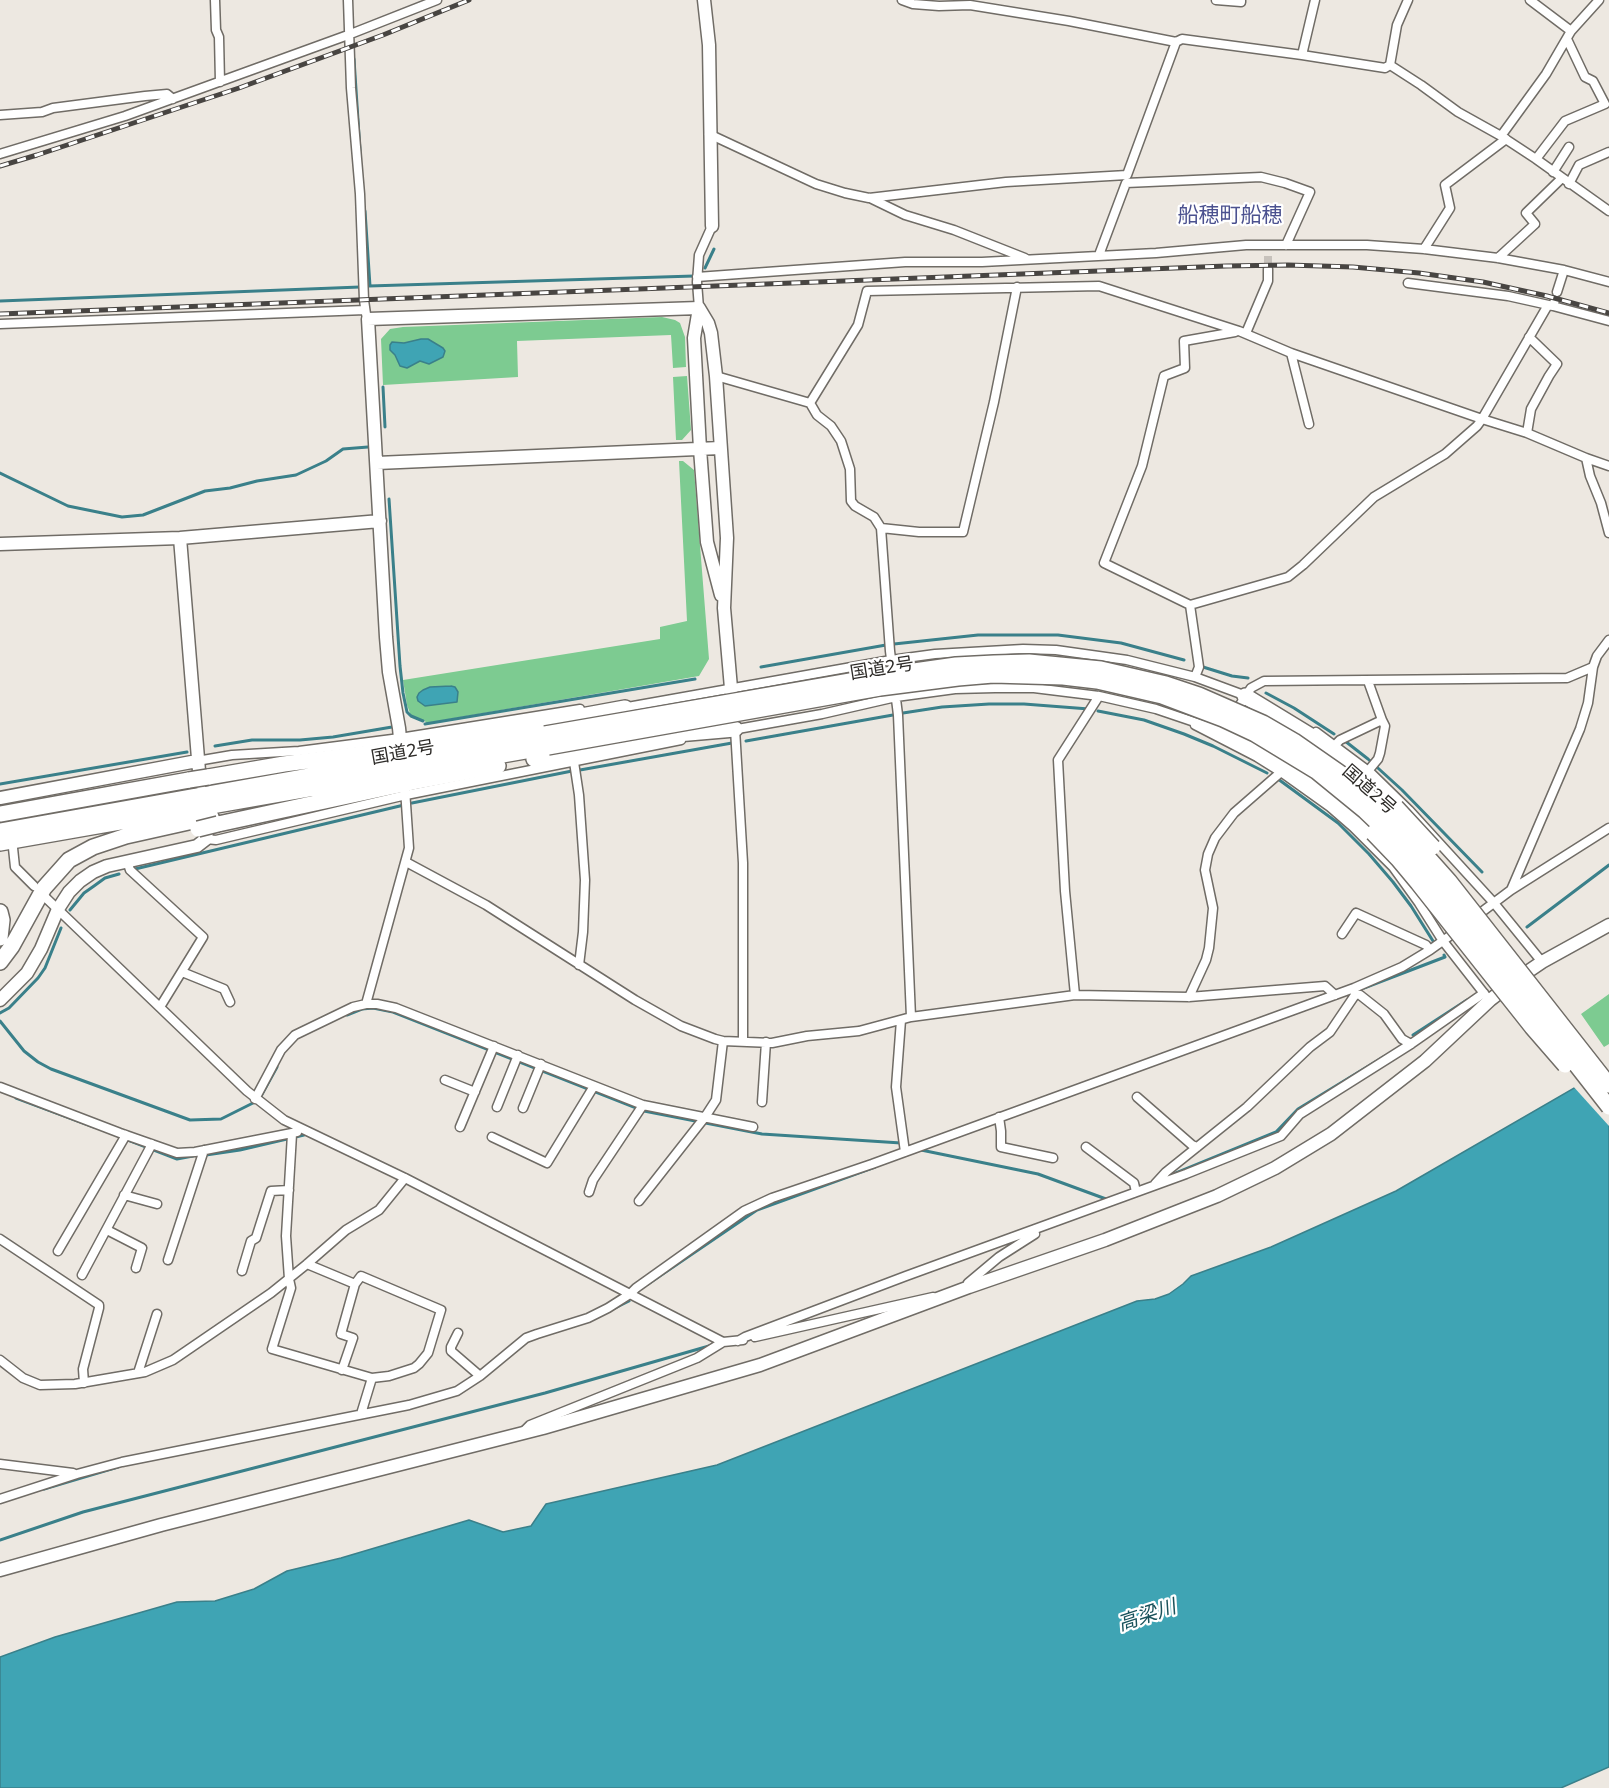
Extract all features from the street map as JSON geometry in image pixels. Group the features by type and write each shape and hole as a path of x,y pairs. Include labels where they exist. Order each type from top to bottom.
{"highway":[{"name":"国道2号","path":"6,846 392,774 546,741 879,676 956,665 1029,662 1101,669 1166,684 1229,707 1294,741 1350,780 1400,826 1449,881 1609,1085"},
{"name":"国道2号","path":"0,831 880,688 958,678 1005,675 1097,681 1162,696 1255,734 1316,771 1365,811 1438,889 1609,1107"},
{"path":"1245,696 1309,735 1396,807 1459,878 1609,1075"},
{"path":"3,804 199,780 284,764 407,748 625,708"},
{"path":"69,860 99,849 207,829 413,782 654,736 735,729"},
{"path":"1224,732 1296,771 1339,803 1373,833 1418,883 1532,1027 1609,1114"},
{"path":"0,962 12,946 44,888 69,860 93,848 126,836 392,774"},
{"path":"0,826 17,828"},
{"path":"0,912 2,931 0,938"}],"street":[{"path":"215,0 220,82"},
{"path":"348,0 351,88 360,194 386,637 399,741"},
{"path":"0,154 125,116 437,0"},
{"path":"704,0 709,45 712,226 699,255 697,277 699,308 694,339 707,542 724,608"},
{"path":"902,0 913,4 970,5 1070,21 1176,42 1182,39 1385,68 1390,65"},
{"path":"1216,0 1241,2 1241,0"},
{"path":"1302,55 1315,0"},
{"path":"1390,65 1397,25 1408,0"},
{"path":"1530,0 1569,35 1585,77 1593,81 1605,104 1565,121 1536,159"},
{"path":"1424,249 1450,208 1445,185 1503,138 1569,35 1599,0"},
{"path":"1099,255 1176,42"},
{"path":"1390,65 1458,112 1536,159 1609,211"},
{"path":"0,115 42,112 53,108 145,96 167,94 172,99"},
{"path":"709,134 816,184 869,198 905,215 954,230 1027,259"},
{"path":"1553,172 1569,147"},
{"path":"1498,258 1535,224 1526,213 1565,181 1579,165 1609,153"},
{"path":"869,198 1006,182 1261,177 1310,192 1286,245"},
{"path":"1599,204 1609,198"},
{"path":"697,277 904,262 982,262 1267,245 1368,245 1498,258 1564,270 1609,282"},
{"path":"1267,245 1268,256"},
{"path":"1242,332 1268,281 1268,269"},
{"path":"1242,332 1184,341 1185,368 1164,376 1142,466 1104,563 1190,605 1288,577 1374,497 1445,454 1477,426 1529,337 1553,301 1564,270"},
{"path":"1408,283 1553,301 1609,321"},
{"path":"810,403 858,325 867,291 1099,286 1242,332 1292,353 1527,433 1609,466"},
{"path":"880,528 919,532 963,532 994,402 1017,287"},
{"path":"0,324 699,308"},
{"path":"699,308 711,333 727,538 724,608 735,729 743,862 743,1041"},
{"path":"1527,433 1531,409 1543,384 1557,364 1529,337"},
{"path":"1292,353 1309,424"},
{"path":"716,376 810,403 817,415 831,426 841,441 850,469 851,501 855,506 874,517 880,528 896,697 906,866 911,1017"},
{"path":"377,463 720,448"},
{"path":"1586,458 1609,533"},
{"path":"0,544 180,538 380,521"},
{"path":"180,538 199,780"},
{"path":"1190,605 1199,667 1195,677"},
{"path":"1511,890 1580,729 1588,703 1593,667 1609,640"},
{"path":"3,804 232,755 399,741 602,705 625,708 934,654 1023,649 1090,653 1195,677 1245,696 1286,714 1372,766 1494,903 1542,962"},
{"path":"1600,652 1609,655"},
{"path":"0,1000 27,973 41,949 58,909 69,892 80,881 106,866 197,846 207,829 216,840 406,792 822,714 896,697 955,689 1034,688 1099,696 1156,709 1224,732 1251,688 1264,681 1567,678 1593,667"},
{"path":"1368,681 1384,726 1380,753 1372,766"},
{"path":"1075,995 1065,891 1059,760 1099,696"},
{"path":"1182,717 1281,772 1330,807 1353,827 1407,885 1443,941 1487,997"},
{"path":"1335,745 1340,740 1382,720"},
{"path":"574,762 579,795 585,880 579,965"},
{"path":"1189,997 1209,948 1213,908 1205,870 1208,854 1215,838 1234,813 1281,772"},
{"path":"366,1004 409,848 406,792"},
{"path":"0,1498 122,1462 409,1405 457,1391 480,1376 526,1338 588,1318 630,1294 744,1211 772,1198 905,1152 1335,995 1355,991 1402,968 1443,941 1511,890 1609,828"},
{"path":"6,846 15,867 34,886"},
{"path":"1407,885 1448,851"},
{"path":"127,861 130,870 203,937 160,1007"},
{"path":"406,862 486,905 635,1000 681,1026 723,1041 772,1043 807,1036 859,1031 911,1017 1075,995 1189,997 1325,986 1335,995"},
{"path":"46,898 256,1100 284,1120 405,1178 723,1342"},
{"path":"1342,934 1356,913 1426,945 1430,950"},
{"path":"738,1341 820,1308 1135,1190 1153,1186 1281,1136 1300,1114 1542,962 1609,925"},
{"path":"182,972 224,989 230,1002"},
{"path":"1355,991 1384,1014 1402,1039 1411,1044"},
{"path":"1153,1186 1166,1172 1247,1107 1330,1032 1343,1015 1355,991"},
{"path":"0,1570 173,1522 521,1434 760,1365 1217,1197 1275,1168 1346,1123 1425,1061 1487,997"},
{"path":"256,1100 281,1050 291,1039 353,1007 376,1004 396,1008 641,1108 753,1127"},
{"path":"901,1020 896,1087 905,1152"},
{"path":"639,1201 716,1100 723,1041"},
{"path":"762,1102 766,1042"},
{"path":"460,1127 493,1049"},
{"path":"497,1107 517,1059"},
{"path":"523,1108 540,1068"},
{"path":"445,1080 475,1092"},
{"path":"0,1086 125,1138 177,1153 203,1153 292,1136 303,1129"},
{"path":"492,1137 547,1163 593,1088"},
{"path":"1137,1097 1197,1147"},
{"path":"589,1192 593,1180 641,1108"},
{"path":"999,1118 1001,1147 1053,1158"},
{"path":"292,1136 286,1236 291,1288 272,1349 342,1370 372,1378 389,1376 414,1368 428,1353 441,1310 361,1276 355,1284 341,1334 352,1338 342,1370"},
{"path":"58,1251 125,1138"},
{"path":"82,1275 151,1147"},
{"path":"1086,1148 1134,1183 1135,1190"},
{"path":"168,1260 203,1153"},
{"path":"0,1360 23,1378 36,1384 84,1383 138,1373 173,1360 289,1279 346,1230 379,1210 405,1178"},
{"path":"242,1271 251,1241 256,1238 271,1191 289,1190"},
{"path":"124,1195 157,1204"},
{"path":"969,1287 968,1283 999,1257 1042,1230 1044,1226"},
{"path":"107,1230 142,1248 136,1268"},
{"path":"0,1239 99,1305 83,1369 84,1383"},
{"path":"307,1264 355,1284"},
{"path":"521,1434 530,1425 697,1358 723,1342 793,1330 930,1296 942,1298"},
{"path":"138,1373 157,1314"},
{"path":"458,1333 451,1351 480,1376"},
{"path":"361,1414 372,1378"},
{"path":"0,1464 77,1474"}],"green space":[{"path":"662,317 680,323 685,337 686,367 673,368 671,335 517,341 518,377 383,385 381,339 390,329"},
{"path":"687,376 691,430 682,440 676,440 673,377"},
{"path":"679,461 683,461 694,470 709,659 699,676 426,723 411,716 403,680 660,639 660,627 687,621"},
{"path":"1609,994 1609,1044 1604,1047 1581,1014"}],"water":[{"path":"428,339 443,348 445,351 443,357 429,364 420,361 407,368 400,366 390,350 392,342 404,343"},
{"path":"430,687 455,687 458,692 457,702 425,706 418,701 417,697 423,690"},
{"name":"高梁川","path":"1609,1068 1609,1767 1561,1788 0,1788 0,1657 55,1637 177,1602 215,1601 254,1589 287,1571 341,1558 469,1520 503,1532 531,1526 546,1504 717,1465 1137,1301 1155,1299 1169,1294 1191,1276 1271,1247 1396,1191"}],"pier":[{"path":"1607,1065 1609,1067 1609,1126 1572,1085"}],"waterway":[{"path":"354,59 360,151"},
{"path":"365,211 370,286"},
{"path":"705,268 714,249"},
{"path":"369,286 694,276"},
{"path":"0,301 360,287"},
{"path":"383,387 385,427"},
{"path":"0,473 68,506 122,517 143,515 205,491 296,475 326,461 343,449 368,447"},
{"path":"389,499 403,693 407,712 423,721"},
{"path":"894,644 978,635 1058,635 1121,643 1184,660"},
{"path":"761,667 886,645"},
{"path":"1203,667 1232,676 1248,678"},
{"path":"425,724 695,679"},
{"path":"1266,693 1334,734"},
{"path":"903,713 942,707 989,704 1089,709"},
{"path":"1098,711 1144,720 1184,734 1267,773"},
{"path":"746,741 893,715"},
{"path":"215,746 252,740 333,737 392,727"},
{"path":"1345,741 1402,790 1482,872"},
{"path":"580,770 732,743"},
{"path":"0,784 187,752"},
{"path":"412,803 572,771"},
{"path":"1278,779 1338,823 1369,854 1411,906 1433,941"},
{"path":"135,869 404,805"},
{"path":"1527,927 1609,865"},
{"path":"70,910 84,893 105,878 119,874"},
{"path":"0,1013 9,1008 38,978 45,968 61,928"},
{"path":"1364,988 1445,957 1444,955"},
{"path":"1413,1035 1467,1000"},
{"path":"347,1015 362,1009 373,1008 393,1012 644,1111 762,1134 901,1143"},
{"path":"0,1021 24,1051 51,1069 190,1120 221,1119 253,1103 261,1096 277,1067"},
{"path":"1176,1173 1276,1132 1298,1109 1385,1056"},
{"path":"16,1098 94,1127"},
{"path":"206,1155 240,1150 304,1135"},
{"path":"128,1140 177,1159 193,1156"},
{"path":"921,1150 1038,1174 1106,1199"},
{"path":"648,1284 757,1210 875,1167"},
{"path":"593,1319 629,1301"},
{"path":"0,1540 83,1512 545,1393 709,1346"},
{"path":"44,1489 118,1467"}],"tunnel":[{"path":"1268,256 1268,269"}],"railway":[{"path":"0,166 239,88 383,35 469,0"},
{"path":"0,314 1288,265 1353,267 1483,282 1609,313"}],"district":[{"name":"船穂町船穂","path":"1230,216"}]}
